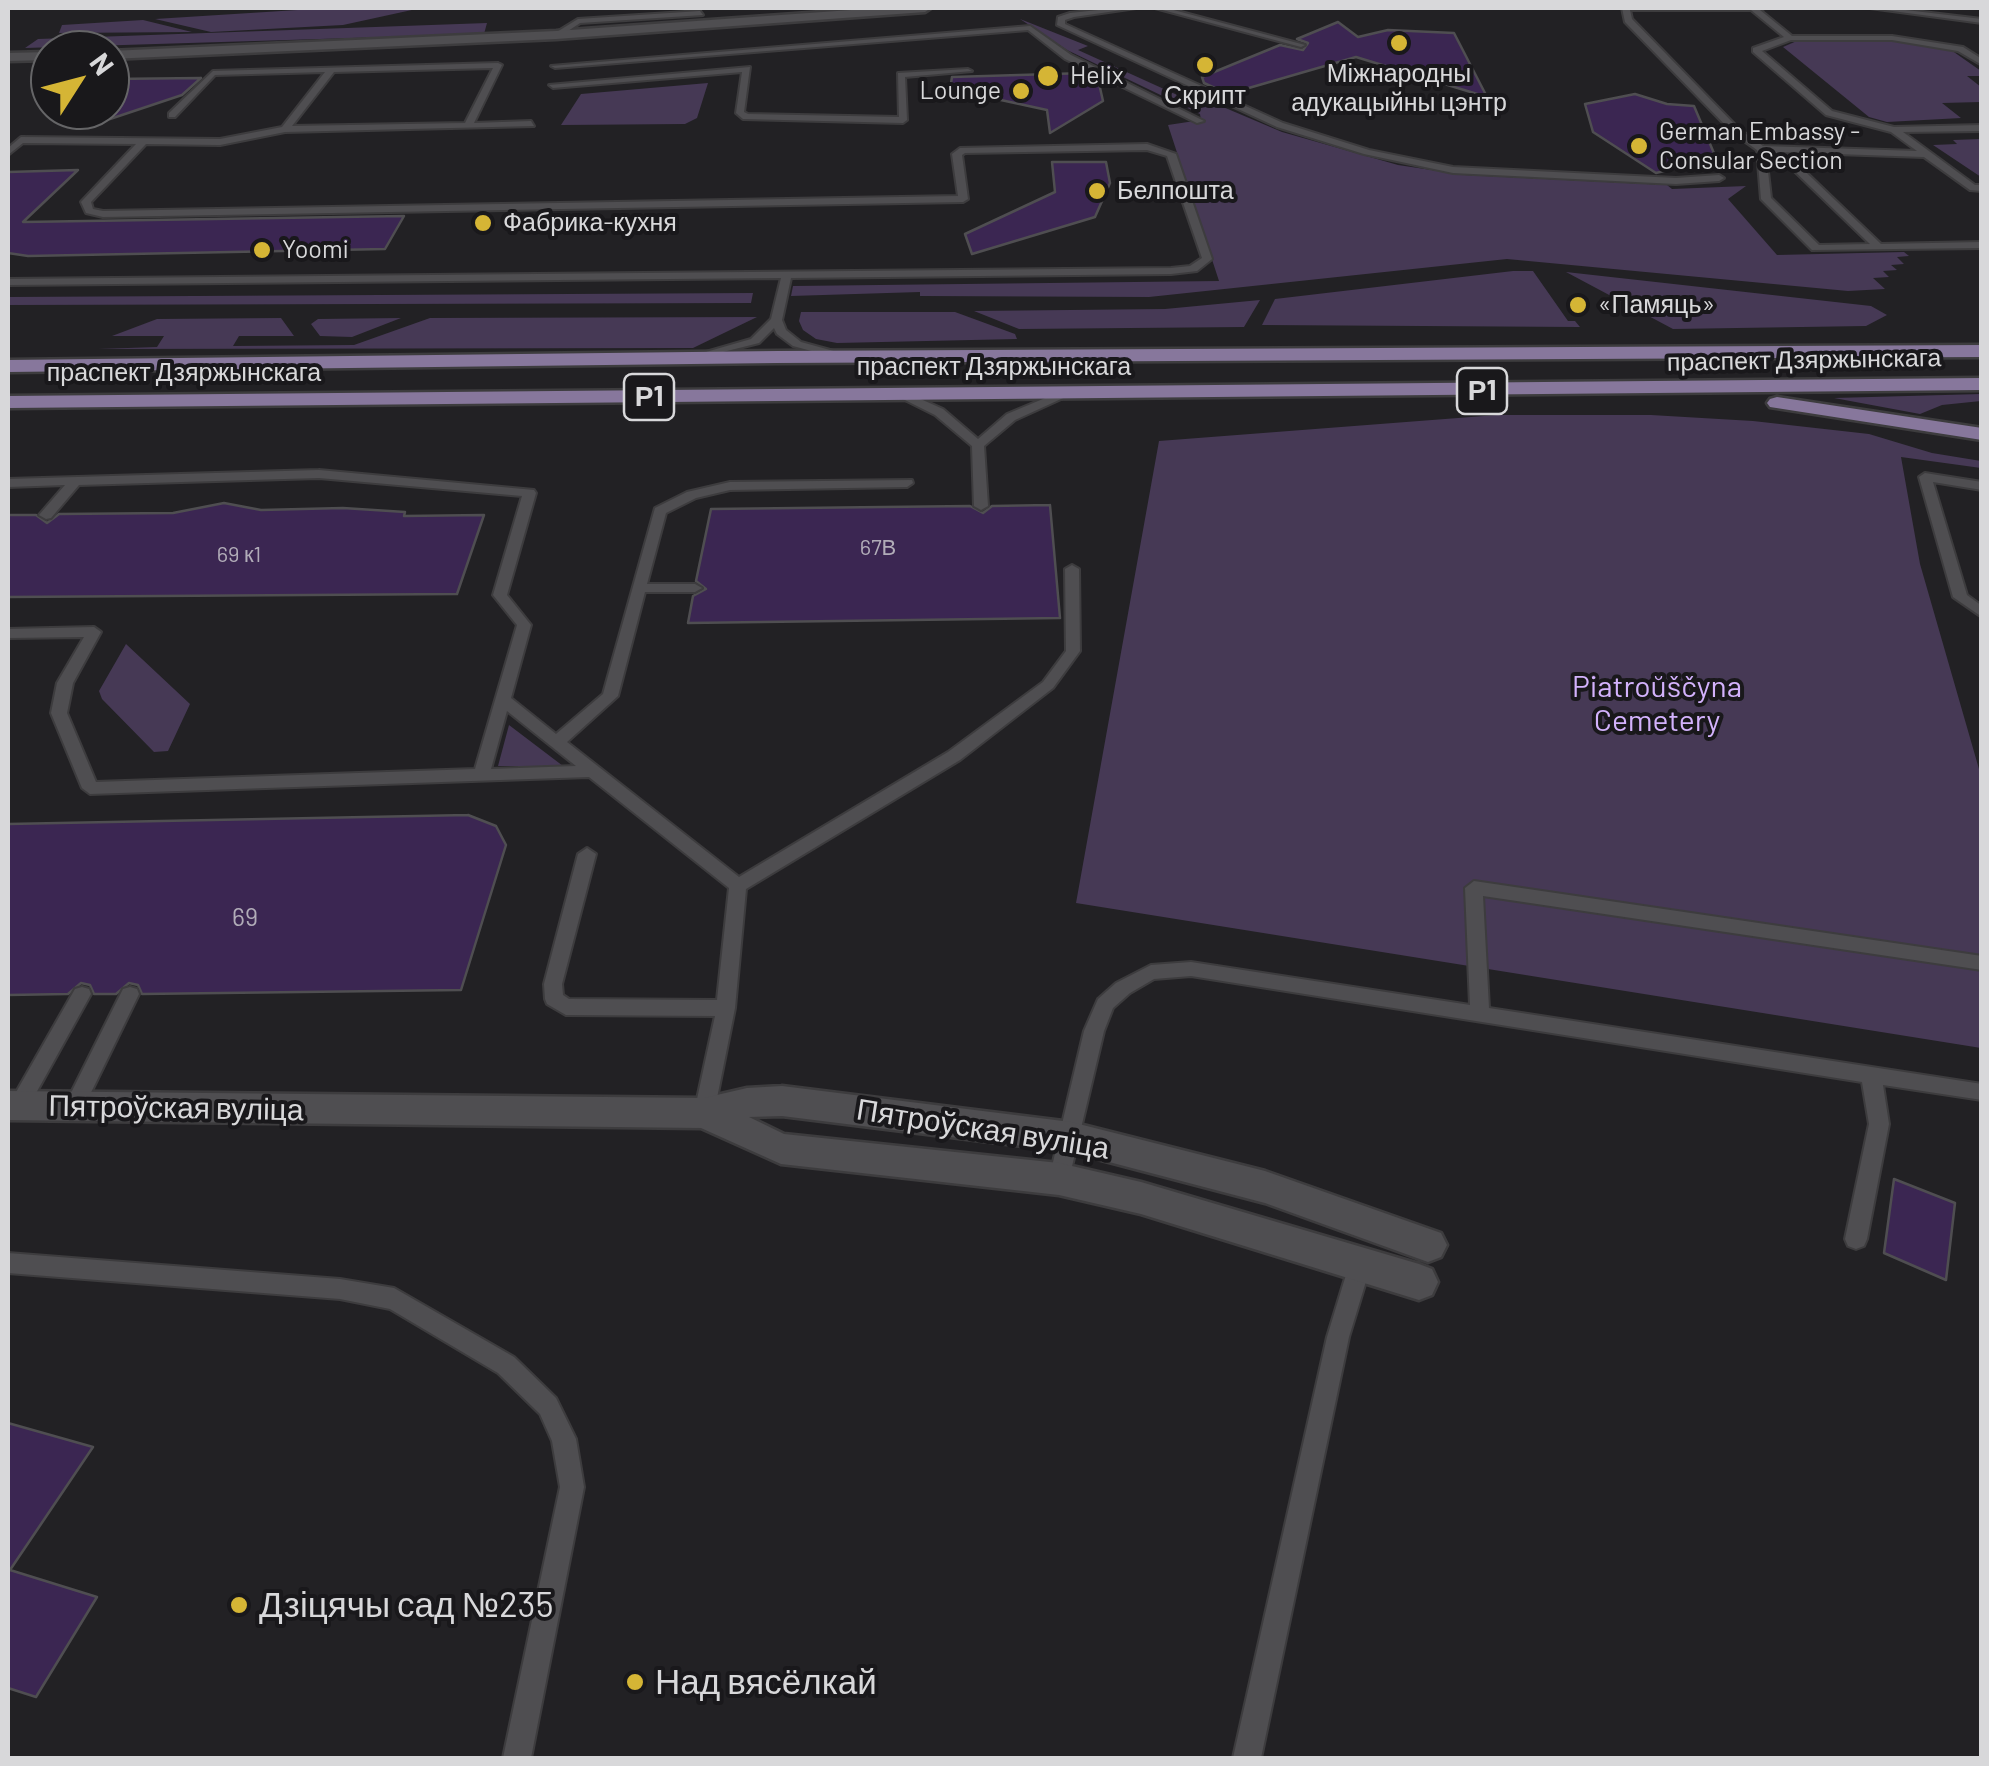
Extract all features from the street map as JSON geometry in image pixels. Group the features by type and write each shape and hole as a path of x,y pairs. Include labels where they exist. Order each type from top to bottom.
{"main road":[{"name":"праспект Дзяржынскага","path":"8,366 1982,351"},
{"name":"праспект Дзяржынскага","path":"8,402 1674,390 1982,384"},
{"name":"Р1","path":"1674,390 1982,434"}],"street":[{"path":"130,54 809,23 925,8"},
{"name":"Пятроўская вуліца","path":"13,1106 704,1114 747,1103 782,1101 1071,1137 1266,1187 1428,1244"},
{"name":"Пятроўская вуліца","path":"704,1114 781,1148 1060,1178 1141,1198 1419,1282"},
{"path":"1360,1265 1372,1222"}],"lane":[{"path":"654,8 666,15"},
{"path":"1132,8 1073,15 1061,19 1061,25 1280,125 1368,152 1453,170 1676,181 1719,178"},
{"path":"1159,8 1301,45"},
{"path":"1762,8 1626,8 1628,20 1736,131 1761,148 1786,158 1879,247"},
{"path":"1753,8 1790,38"},
{"path":"1874,8 1982,21"},
{"path":"556,35 578,21 700,13"},
{"path":"554,66 1030,28 1068,57 1200,121"},
{"path":"1982,63 1960,49 1892,38 1790,38 1756,50 1830,113 1894,130 1982,128"},
{"path":"172,115 213,74 498,66 468,126"},
{"path":"553,86 747,69 740,114 746,118 902,120 901,75 968,71"},
{"path":"285,129 331,70"},
{"path":"8,140 220,142 285,129 531,124"},
{"path":"1894,130 1974,188 1982,188"},
{"path":"8,152 21,140"},
{"path":"8,282 1172,271 1193,268 1208,259 1170,154 1148,148 963,150 957,154 963,199 103,214 88,210 86,202 143,142"},
{"path":"1761,148 1931,154"},
{"path":"1761,148 1766,199 1816,248 1982,245"},
{"path":"683,359 717,354 754,341 776,320 786,277"},
{"path":"776,320 781,332 796,344 853,357"},
{"path":"978,445 1011,416 1066,394"},
{"path":"903,396 939,412 978,445 981,506"},
{"path":"8,482 319,474 530,492 500,595 524,624 482,772"},
{"path":"1982,486 1925,477 1960,597 1982,613"},
{"path":"46,515 74,482"},
{"path":"557,742 610,696 660,512 692,495 730,486 907,483"},
{"path":"738,886 954,756 1048,685 1072,651 1072,570"},
{"path":"638,588 695,588"},
{"path":"8,633 94,632 65,683 59,714 90,788 591,770"},
{"path":"503,700 738,886"},
{"path":"587,854 553,984 554,998 566,1008 726,1008"},
{"path":"704,1114 726,1008 738,886"},
{"path":"1480,1014 1474,888 1982,963"},
{"path":"1060,1178 1094,1031 1105,1004 1151,972 1191,968 1982,1092"},
{"path":"13,1106 82,994"},
{"path":"74,1107 130,994"},
{"path":"1856,1240 1879,1124 1872,1075"},
{"path":"8,1263 340,1289 394,1299 492,1356 520,1378 548,1406 564,1439 572,1487 517,1758"},
{"path":"1247,1758 1338,1336 1360,1265"}],"green space":[{"path":"329,8 421,8 343,25 211,32 155,19"},
{"path":"1020,19 1088,46 1078,50 1197,104 1209,101 1282,132 1398,165 1465,175 1667,185 1672,189 1746,186 1728,199 1777,255 1904,252 1909,256 1897,257 1904,264 1891,265 1897,270 1883,271 1889,277 1873,278 1885,289 1848,291 1507,259 1149,297 920,296 920,292 791,296 793,286 1219,281 1168,125 1201,120 1200,114 1067,50"},
{"path":"143,20 192,32 60,30 62,25"},
{"path":"487,23 484,34 130,45 130,36"},
{"path":"1799,40 1894,41 1951,50 1981,71 1981,76 1967,76 1981,87 1981,102 1942,103 1961,118 1887,122 1869,117 1783,47"},
{"path":"708,83 697,118 685,124 561,125 581,94"},
{"path":"1981,139 1981,177 1933,145 1957,144 1953,140"},
{"path":"1533,271 1568,321 1575,321 1580,327 1262,325 1275,299"},
{"path":"1566,272 1871,306 1887,315 1866,326 1673,329"},
{"path":"753,293 751,303 8,305 8,297"},
{"path":"1260,300 1244,327 1019,329 974,311 1165,309"},
{"path":"801,312 955,312 1015,334 1017,339 837,343 816,339 803,330"},
{"path":"757,317 693,348 98,349 157,347 164,336 112,336 157,319 281,318 294,336 239,336 233,346 354,345 430,318"},
{"path":"401,318 352,337 320,336 311,324 318,319"},
{"path":"1981,394 1981,401 1942,405 1920,414 1834,398"},
{"name":"Piatroŭščyna Cemetery","path":"1497,415 1651,415 1753,421 1869,434 1932,453 1981,461 1981,468 1901,457 1920,564 1981,776 1981,1048 1076,903 1159,441"},
{"path":"126,644 190,704 168,751 154,752 102,699 99,691"},
{"path":"509,725 563,766 498,766"}],"building":[{"path":"1338,22 1358,37 1388,30 1454,33 1487,97 1356,57 1228,94 1204,83 1202,77 1280,45 1303,50 1308,43 1297,39"},
{"path":"1086,73 1098,79 1103,101 1050,133 1047,110 950,89 952,77"},
{"path":"201,78 182,95 130,112 130,79"},
{"path":"1635,94 1667,104 1694,106 1716,158 1656,173 1593,132 1585,104"},
{"path":"1052,162 1106,162 1110,183 1095,217 972,254 965,234 1055,192"},
{"path":"78,170 23,222 404,216 385,249 28,256 8,253 8,172"},
{"path":"224,503 261,510 343,508 405,512 404,516 484,515 457,594 8,597 8,515 36,515 47,523 59,514 173,513"},
{"path":"1050,505 1060,618 688,623 693,596 706,589 696,581 711,509 970,506 983,513 992,506"},
{"path":"468,815 496,826 506,845 461,990 142,994 138,985 129,983 116,994 94,994 90,985 81,983 68,994 8,995 8,824"},
{"path":"1894,1179 1955,1203 1946,1280 1884,1253"},
{"path":"8,1423 93,1447 10,1570 97,1597 36,1697 8,1688"}],"place":[{"name":"Міжнародны адукацыйны цэнтр","path":"1399,43"},
{"name":"Скрипт","path":"1205,65"},
{"name":"Helix","path":"1048,76"},
{"name":"Lounge","path":"1021,91"},
{"name":"German Embassy - Consular Section","path":"1639,146"},
{"name":"Белпошта","path":"1097,191"},
{"name":"Фабрика-кухня","path":"483,223"},
{"name":"Yoomi","path":"262,250"},
{"name":"«Памяць»","path":"1578,305"},
{"name":"Дзіцячы сад №235","path":"239,1605"},
{"name":"Над вясёлкай","path":"635,1682"}]}
